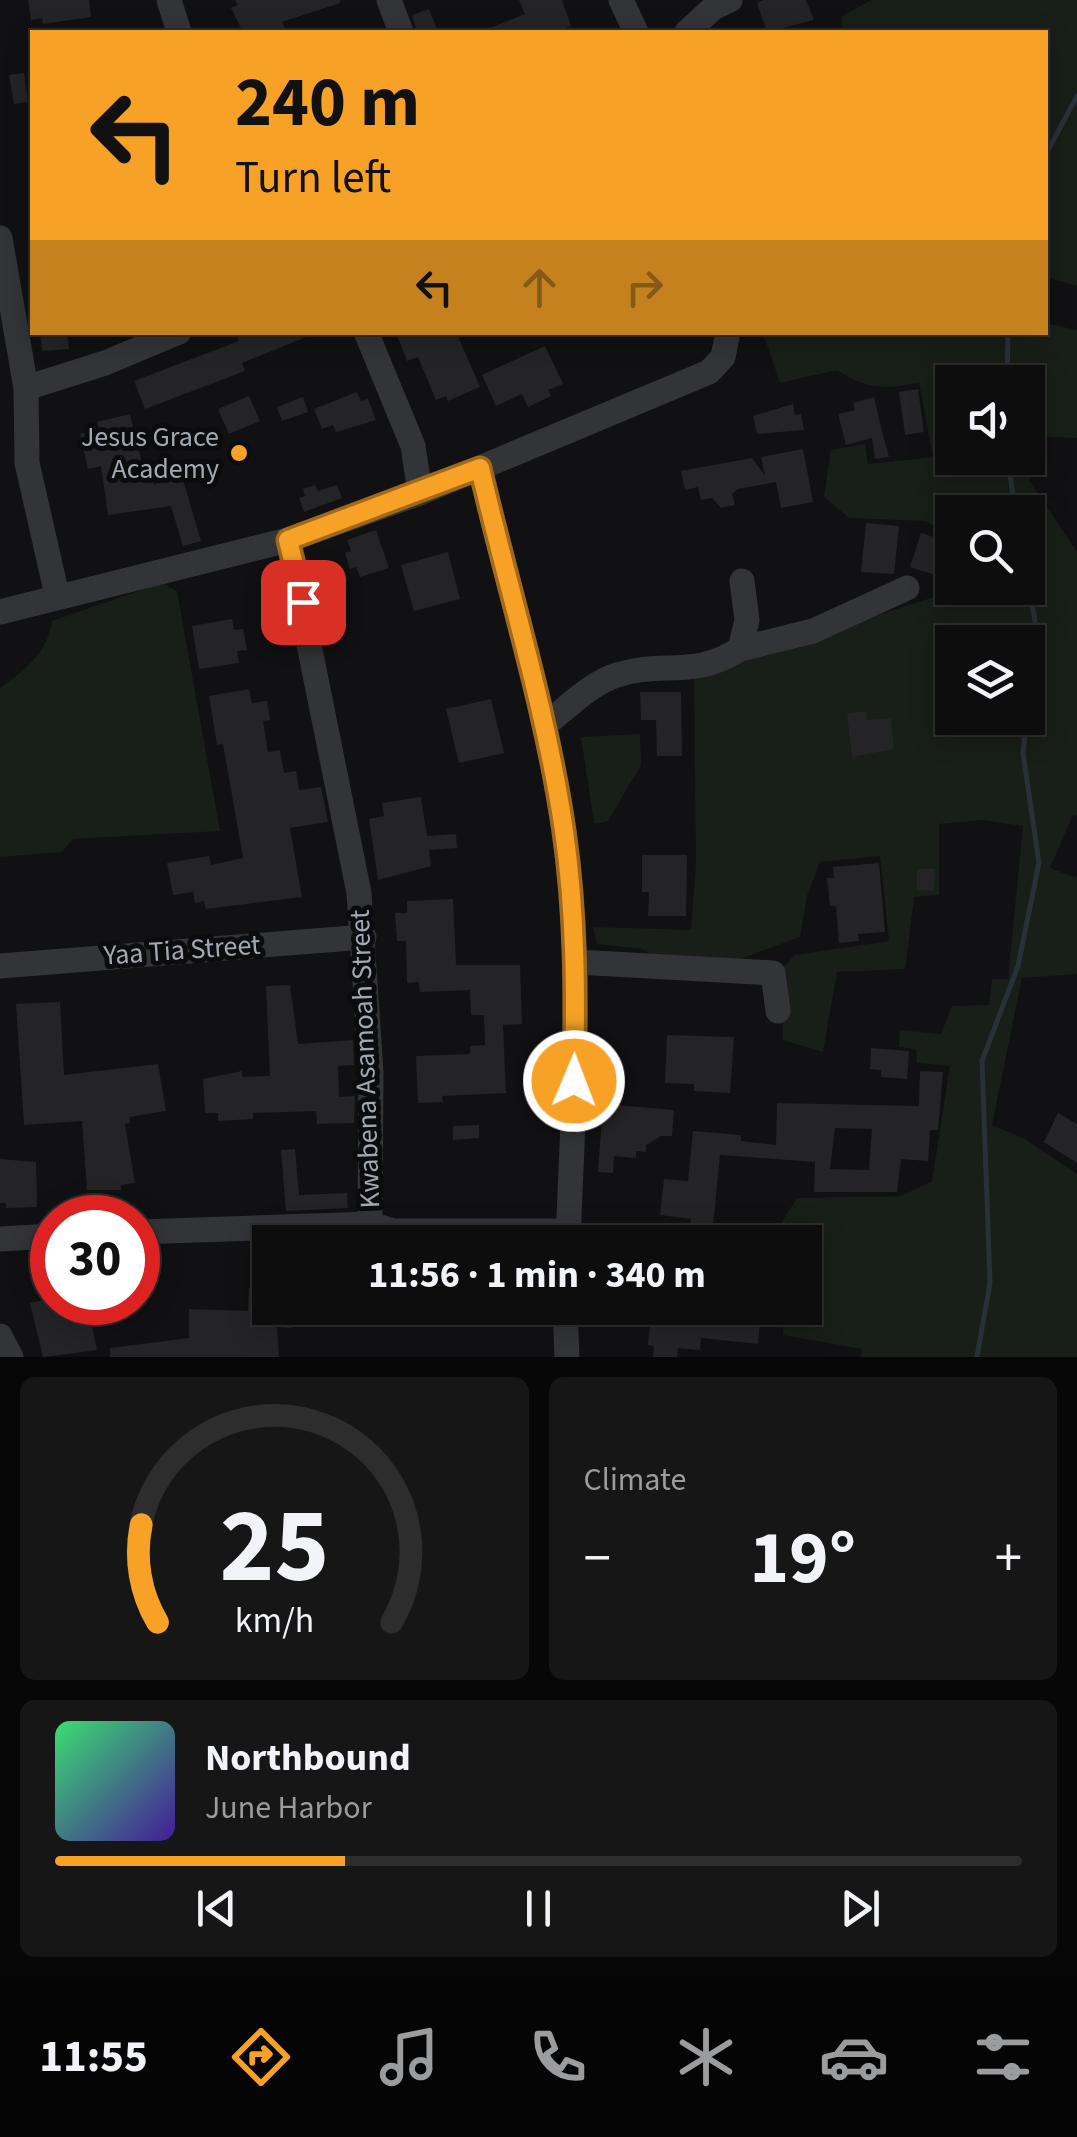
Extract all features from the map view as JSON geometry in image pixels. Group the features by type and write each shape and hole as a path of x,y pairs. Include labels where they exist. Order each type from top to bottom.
{"street":[{"path":"169,0 178,30"},
{"path":"389,0 400,30"},
{"path":"621,0 635,30"},
{"path":"689,30 713,8 730,0"},
{"path":"0,238 10,342 26,388 27,463 57,595"},
{"path":"26,388 171,335"},
{"path":"367,335 413,446 420,493"},
{"path":"0,612 288,540 420,493 709,372 724,358 728,335"},
{"path":"480,468 496,546 545,725 564,829 576,962 568,1225"},
{"name":"Kwabena Asamoah Street","path":"288,540 336,768 364,937 371,1072 370,1224"},
{"path":"740,649 747,620 742,581"},
{"path":"545,725 614,676 642,669 715,666 740,649 813,631 907,588"},
{"name":"Yaa Tia Street","path":"0,966 364,937"},
{"path":"576,962 773,974 778,1010"},
{"path":"160,1231 373,1225"},
{"path":"0,1239 30,1237"},
{"path":"566,1325 567,1357"},
{"path":"0,1336 11,1357"}],"shaded area":[{"path":"871,0 1077,0 1077,286 1048,278 1048,30 843,30 841,17"},
{"path":"1048,324 1077,330 1077,438 1045,437 1045,365 935,365 935,475 1031,475 1029,480 1039,495 935,495 935,527 925,521 849,518 824,497 831,450 865,444 868,464 933,457 919,383 876,386 837,370 780,383 764,335 1048,335"},
{"path":"1045,504 1077,552 1077,816 1073,815 1050,868 1077,878 1077,974 1022,978 992,1125 1025,1139 1077,1174 1077,1357 861,1357 862,1349 783,1335 783,1325 822,1325 822,1225 780,1225 797,1198 901,1196 932,1181 950,1066 917,1063 916,1049 899,1047 900,1030 941,1034 952,1006 989,1005 992,979 1008,979 1023,826 983,820 939,824 939,895 914,897 905,969 837,972 823,1052 783,1040 783,967 795,955 889,941 880,856 820,862 807,896 800,937 730,963 662,962 642,949 597,944 593,927 691,930 696,863 694,674 935,597 935,605 1045,605"},
{"path":"162,583 177,591 220,831 73,839 62,852 0,857 0,688 40,652 52,621"},
{"path":"640,734 641,765 608,821 594,824 581,737"}],"building":[{"path":"28,0 89,0 91,17 43,24 42,18 31,20"},
{"path":"235,0 340,0 282,22 285,28 280,30 242,30 231,8 238,5"},
{"path":"519,0 562,0 571,26 559,30 485,30 525,14"},
{"path":"806,0 814,20 766,30 757,3"},
{"path":"429,9 437,30 416,30 412,15"},
{"path":"24,73 28,102 14,104 9,75"},
{"path":"40,335 67,335 69,349 42,351"},
{"path":"236,335 311,335 242,363 245,371 145,409 134,381 239,341"},
{"path":"397,335 457,335 480,387 448,401 446,396 436,400 418,357 407,361"},
{"path":"545,346 563,384 548,390 551,396 528,407 522,394 496,406 482,375"},
{"path":"918,389 924,432 905,435 899,392"},
{"path":"357,392 361,401 368,399 376,420 336,432 333,425 322,429 314,409"},
{"path":"249,396 260,421 229,434 218,409"},
{"path":"303,397 308,412 282,421 277,407"},
{"path":"874,397 889,457 875,459 872,438 846,445 838,414 855,410 853,403"},
{"path":"793,404 795,415 801,414 804,430 757,434 753,416"},
{"path":"130,414 143,468 152,467 154,485 181,473 201,541 183,546 171,506 108,515 101,466 88,469 80,434 99,429 97,422"},
{"path":"803,449 813,502 781,508 776,482 738,489 732,494 735,505 721,508 712,498 701,500 698,487 685,490 681,471 752,458 765,476 761,457"},
{"path":"315,485 318,491 337,485 342,498 304,512 299,498 305,496 303,489"},
{"path":"866,523 899,526 894,574 861,572"},
{"path":"376,530 389,568 360,577 356,567 350,569 345,553 351,551 347,540"},
{"path":"921,533 935,538 935,575 910,567"},
{"path":"448,552 460,599 414,611 401,565"},
{"path":"232,619 234,630 243,629 247,650 237,651 239,663 199,669 192,626"},
{"path":"249,689 252,703 267,701 270,720 263,721 268,752 280,750 284,773 296,771 299,790 321,787 328,822 290,828 302,897 206,909 204,901 195,903 193,892 173,895 167,863 209,856 211,865 243,858 223,744 217,745 209,696"},
{"path":"640,692 681,692 682,756 657,756 656,720 641,720"},
{"path":"491,699 504,753 459,763 446,709"},
{"path":"866,711 867,720 891,718 894,749 852,757 847,713"},
{"path":"421,797 427,836 456,834 457,848 429,850 431,866 378,880 369,819 384,816 382,803"},
{"path":"642,855 687,855 686,916 648,916 649,892 642,892"},
{"path":"879,863 885,932 858,934 859,941 839,943 836,906 830,906 827,878 834,878 833,867"},
{"path":"917,869 935,869 934,891 917,890"},
{"path":"453,899 456,965 520,965 522,1024 503,1025 506,1093 442,1096 443,1102 418,1103 416,1056 470,1054 470,1046 485,1045 484,1015 471,1015 470,990 420,992 419,982 407,983 406,941 397,941 395,913 407,913 407,901"},
{"path":"290,985 298,1044 353,1040 354,1065 338,1066 339,1097 355,1096 354,1123 317,1124 316,1111 253,1113 253,1119 218,1121 218,1113 205,1113 203,1079 242,1071 242,1077 270,1076 266,986"},
{"path":"60,1002 64,1075 158,1064 166,1111 129,1117 130,1123 125,1124 135,1183 121,1185 121,1190 87,1190 82,1121 24,1125 16,1004"},
{"path":"667,1035 734,1037 730,1093 694,1091 694,1084 665,1083"},
{"path":"871,1048 909,1051 907,1079 881,1077 881,1070 870,1069"},
{"path":"920,1071 943,1072 938,1130 930,1130 928,1161 901,1159 897,1192 814,1192 815,1162 720,1155 713,1225 691,1225 691,1219 660,1215 664,1179 688,1181 693,1131 741,1135 741,1141 776,1145 777,1103 919,1106","holes":["835,1128 872,1129 869,1170 830,1169"]},
{"path":"603,1104 674,1110 672,1136 661,1136 646,1145 646,1152 636,1151 636,1158 614,1156 613,1173 598,1172"},
{"path":"1058,1113 1077,1124 1077,1163 1044,1142"},
{"path":"479,1125 479,1138 453,1140 453,1126"},
{"path":"295,1149 299,1195 347,1193 348,1208 286,1211 281,1150"},
{"path":"0,1159 36,1162 37,1195 30,1195 30,1207 6,1208 6,1203 0,1203"},
{"path":"252,1288 252,1325 291,1325 277,1327 279,1357 110,1357 110,1348 189,1338 189,1309 248,1311"},
{"path":"35,1325 92,1325 97,1350 43,1357"},
{"path":"650,1325 760,1325 758,1344 701,1338 700,1350 678,1348 677,1357 653,1357 654,1346 648,1345"}],"waterway":[{"path":"1048,150 1077,96"},
{"path":"1007,365 1008,335"},
{"path":"1010,475 1013,495"},
{"path":"1032,605 1036,625"},
{"path":"977,1357 990,1283 982,1061 1018,966 1039,863 1023,753 1025,735"}],"place":[{"name":"Jesus Grace Academy","path":"239,453"}],"route":[{"path":"303,602 288,540 480,468 496,546 545,725 564,829 576,962 574,1081"}]}
